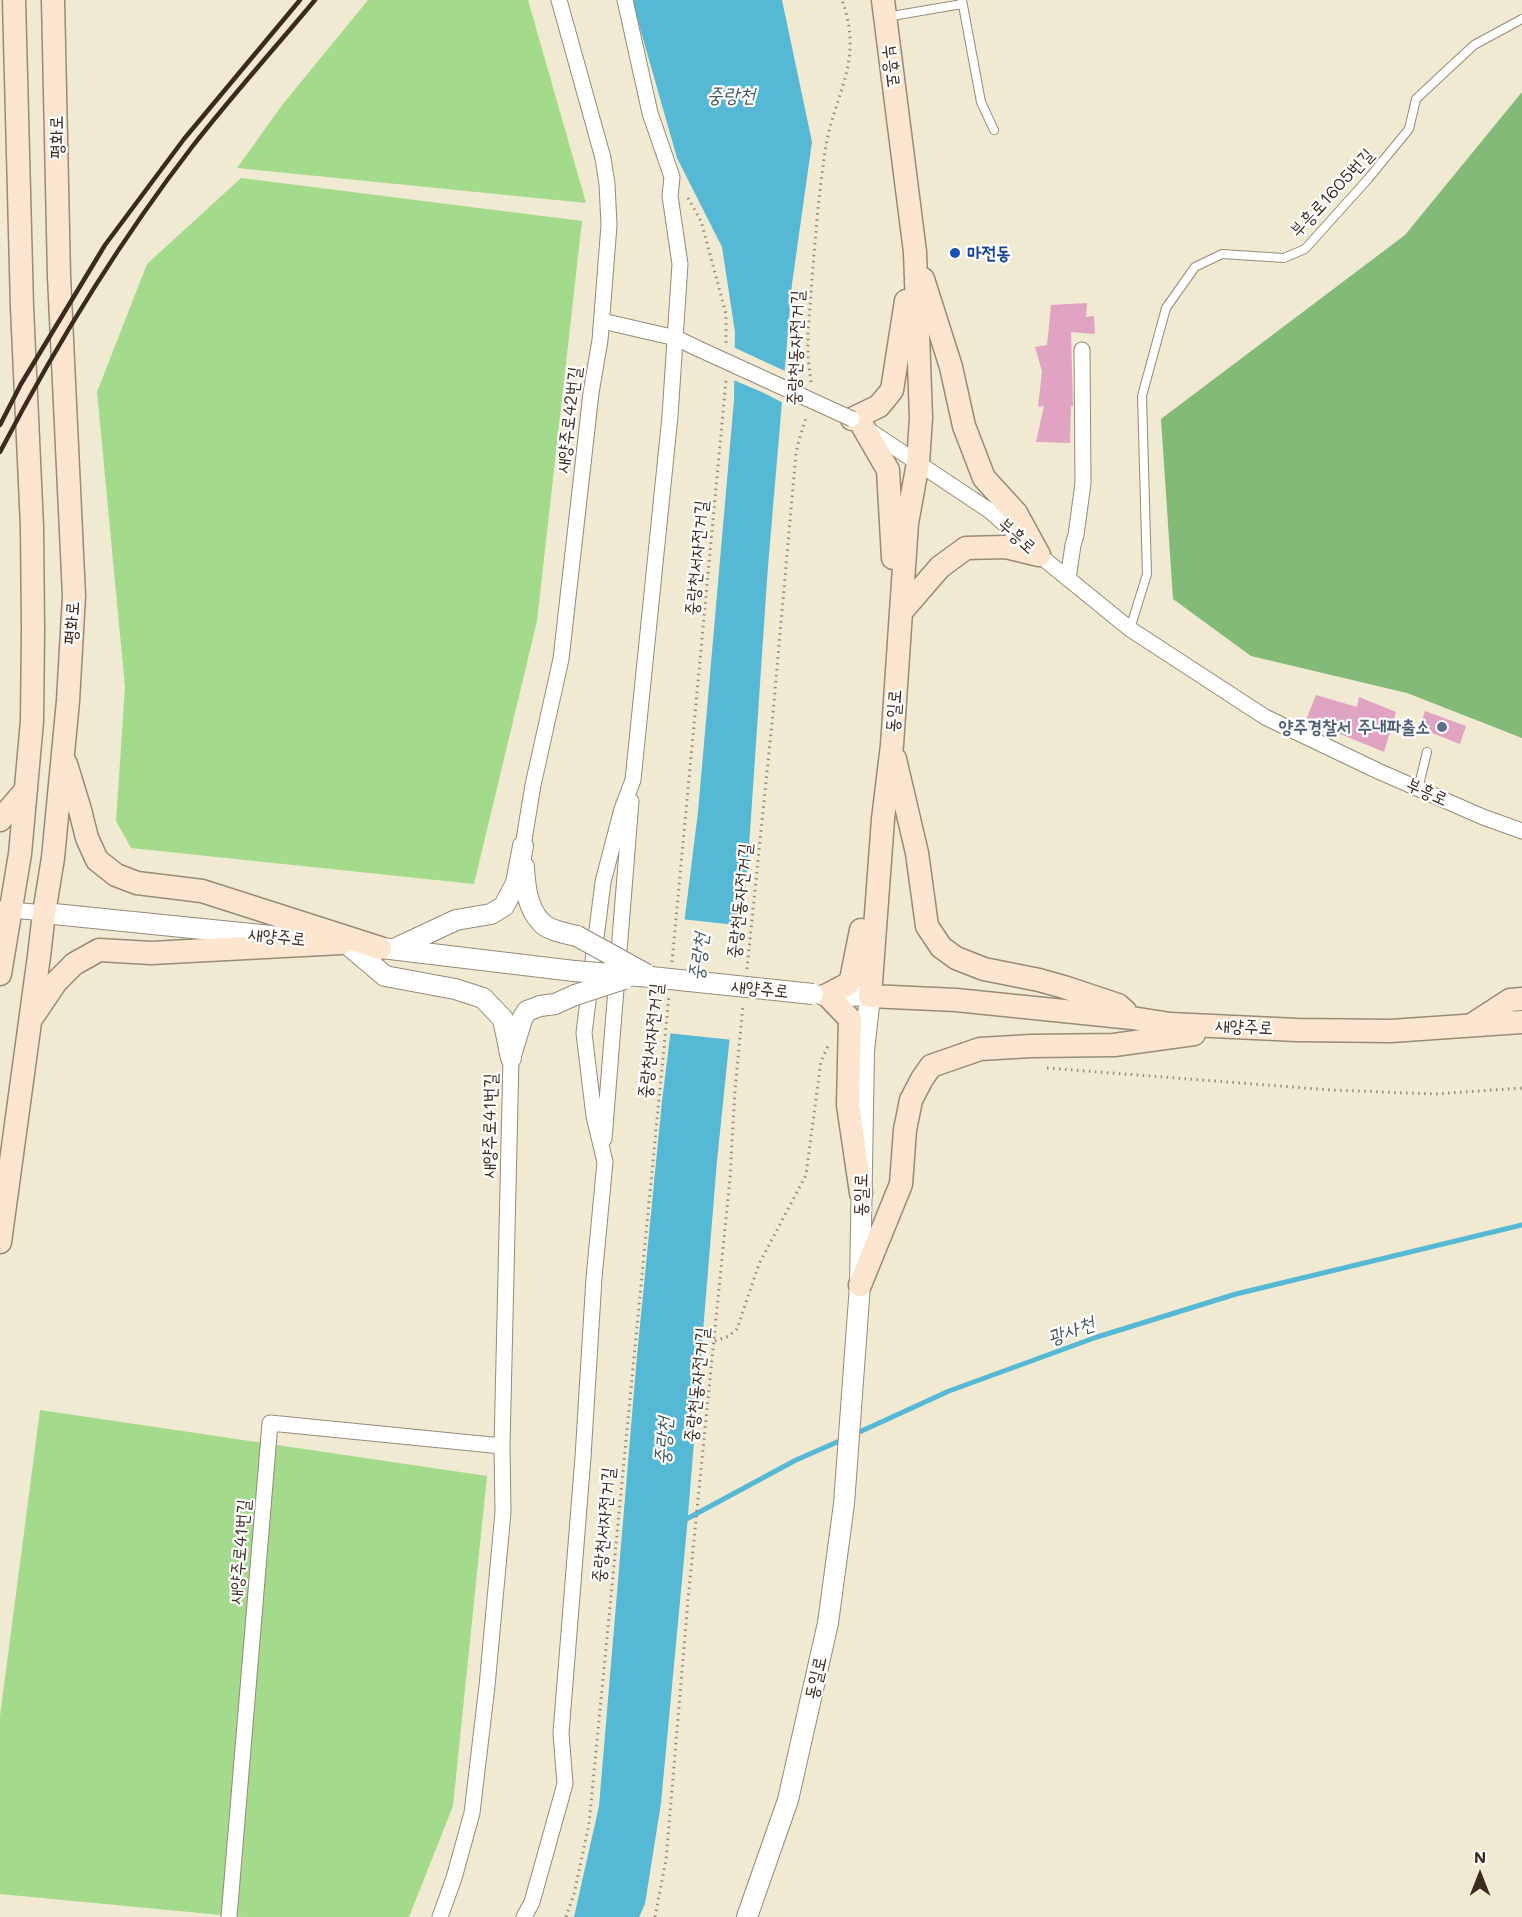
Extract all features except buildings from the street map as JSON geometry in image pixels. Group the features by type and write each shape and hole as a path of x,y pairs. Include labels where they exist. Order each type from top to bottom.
{"main road":[{"path":"0,974 5,909 20,854 32,721 32,573 14,0"},
{"name":"평화로","path":"0,1242 53,858 74,596 60,276 53,0"},
{"name":"부흥로","path":"884,9 915,252 921,417 918,463"},
{"path":"900,635 888,470 857,422 879,406 892,390 915,252"},
{"path":"915,252 951,367 964,426 984,478 1016,513 1039,555"},
{"name":"동일로","path":"870,996 883,819 892,746 907,523 918,463"},
{"path":"901,612 940,567 966,548 1006,547 1039,555"},
{"path":"892,746 917,853 927,926 941,947 956,958 984,969 1039,980 1118,1005 1132,1018"},
{"path":"63,754 87,838 97,860 116,875 137,883 202,891 387,948"},
{"path":"0,820 26,790"},
{"path":"820,995 846,985 851,980 883,819"},
{"path":"30,1020 62,976 74,964 99,950 151,953 344,944"},
{"path":"820,995 850,1019 848,1105 861,1193"},
{"name":"새양주로","path":"870,996 956,1000 1170,1024 1244,1027 1391,1031 1522,1022"},
{"path":"1472,1025 1510,1000 1522,999"},
{"path":"860,1285 901,1185 905,1130 911,1100 931,1066 981,1049 1114,1045 1244,1027"}],"street":[{"name":"새양주로42번길","path":"523,846 533,785 561,659 591,393 600,340 609,225 603,158 559,0"},
{"path":"603,1152 633,780 670,416 680,264 670,196 672,177 650,113 625,0"},
{"path":"602,321 676,338 857,422 918,463"},
{"path":"1068,579 1083,483 1082,350"},
{"name":"부흥로","path":"918,463 990,511 1039,555 1130,629 1265,717 1418,789 1522,831"},
{"path":"524,1917 532,1902 565,1784 561,1733 583,1457 594,1278 605,1162 594,1116 584,1033 603,882 622,809 633,780"},
{"path":"523,846 525,887 532,908 541,923 577,936 642,976"},
{"path":"387,948 456,920 491,914 504,906 516,883 523,846"},
{"name":"새양주로","path":"5,909 387,948 573,971 820,995 870,996"},
{"path":"344,944 386,976 455,989 483,998 503,1018 511,1058"},
{"path":"511,1058 522,1019 527,1011 642,976"},
{"name":"동일로","path":"747,1917 788,1800 828,1623 844,1504 860,1285 864,1050 870,996"},
{"name":"새양주로41번길","path":"440,1917 454,1878 472,1813 503,1512 502,1446 511,1058"},
{"name":"새양주로41번길","path":"230,1917 270,1423 502,1446"}],"lane":[{"path":"884,9 962,2 981,102 994,130"},
{"name":"부흥로1605번길","path":"1130,629 1147,574 1142,396 1166,308 1195,267 1222,254 1284,258 1305,249 1409,129 1416,99 1474,45 1522,19"},
{"path":"1418,789 1427,752"}],"path":[{"name":"중랑천동자전거길","path":"811,383 808,332 822,169 830,125 846,77 851,42 847,14 842,0"},
{"path":"672,177 681,185 701,221 726,314 726,347"},
{"name":"중랑천서자전거길","path":"672,965 726,370"},
{"name":"중랑천동자전거길","path":"746,976 773,713 796,453 809,407"},
{"name":"중랑천서자전거길","path":"566,1917 574,1894 589,1824 670,988"},
{"name":"중랑천동자전거길","path":"655,1917 666,1860 688,1599 731,1171 735,1090 744,999"},
{"path":"715,1341 729,1336 737,1329 759,1264 806,1175 821,1061 828,1046"},
{"path":"1043,1068 1331,1090 1435,1094 1522,1088"}],"green space":[{"path":"368,0 528,0 586,203 237,168 283,104"},
{"path":"1522,92 1522,738 1407,693 1251,656 1173,599 1161,419 1405,235"},
{"path":"241,178 582,221 537,621 474,884 131,848 116,821 125,687 97,392 147,264"},
{"path":"40,1410 487,1476 453,1806 409,1917 242,1917 0,1894 0,1716"}],"water":[{"name":"중랑천","path":"632,0 782,0 812,142 792,284 768,566 748,861 717,1161 687,1527 661,1803 645,1904 639,1917 574,1917 599,1806 637,1356 662,1101 698,812 734,400 735,332 722,247 677,158"}],"pier":[{"path":"731,346 787,372 785,404 731,379"},
{"path":"681,919 745,926 733,1040 667,1033"}],"waterway":[{"name":"광사천","path":"855,1434 949,1391 1097,1337 1236,1294 1522,1225"},
{"name":"광사천","path":"681,1522 796,1460 844,1439"}],"railway":[{"path":"0,425 21,384 105,245 184,139 300,0"},
{"path":"0,452 43,373 113,257 207,128 315,0"}],"place":[{"name":"마전동","path":"955,253"},
{"name":"양주경찰서 주내파출소","path":"1442,727"}]}
